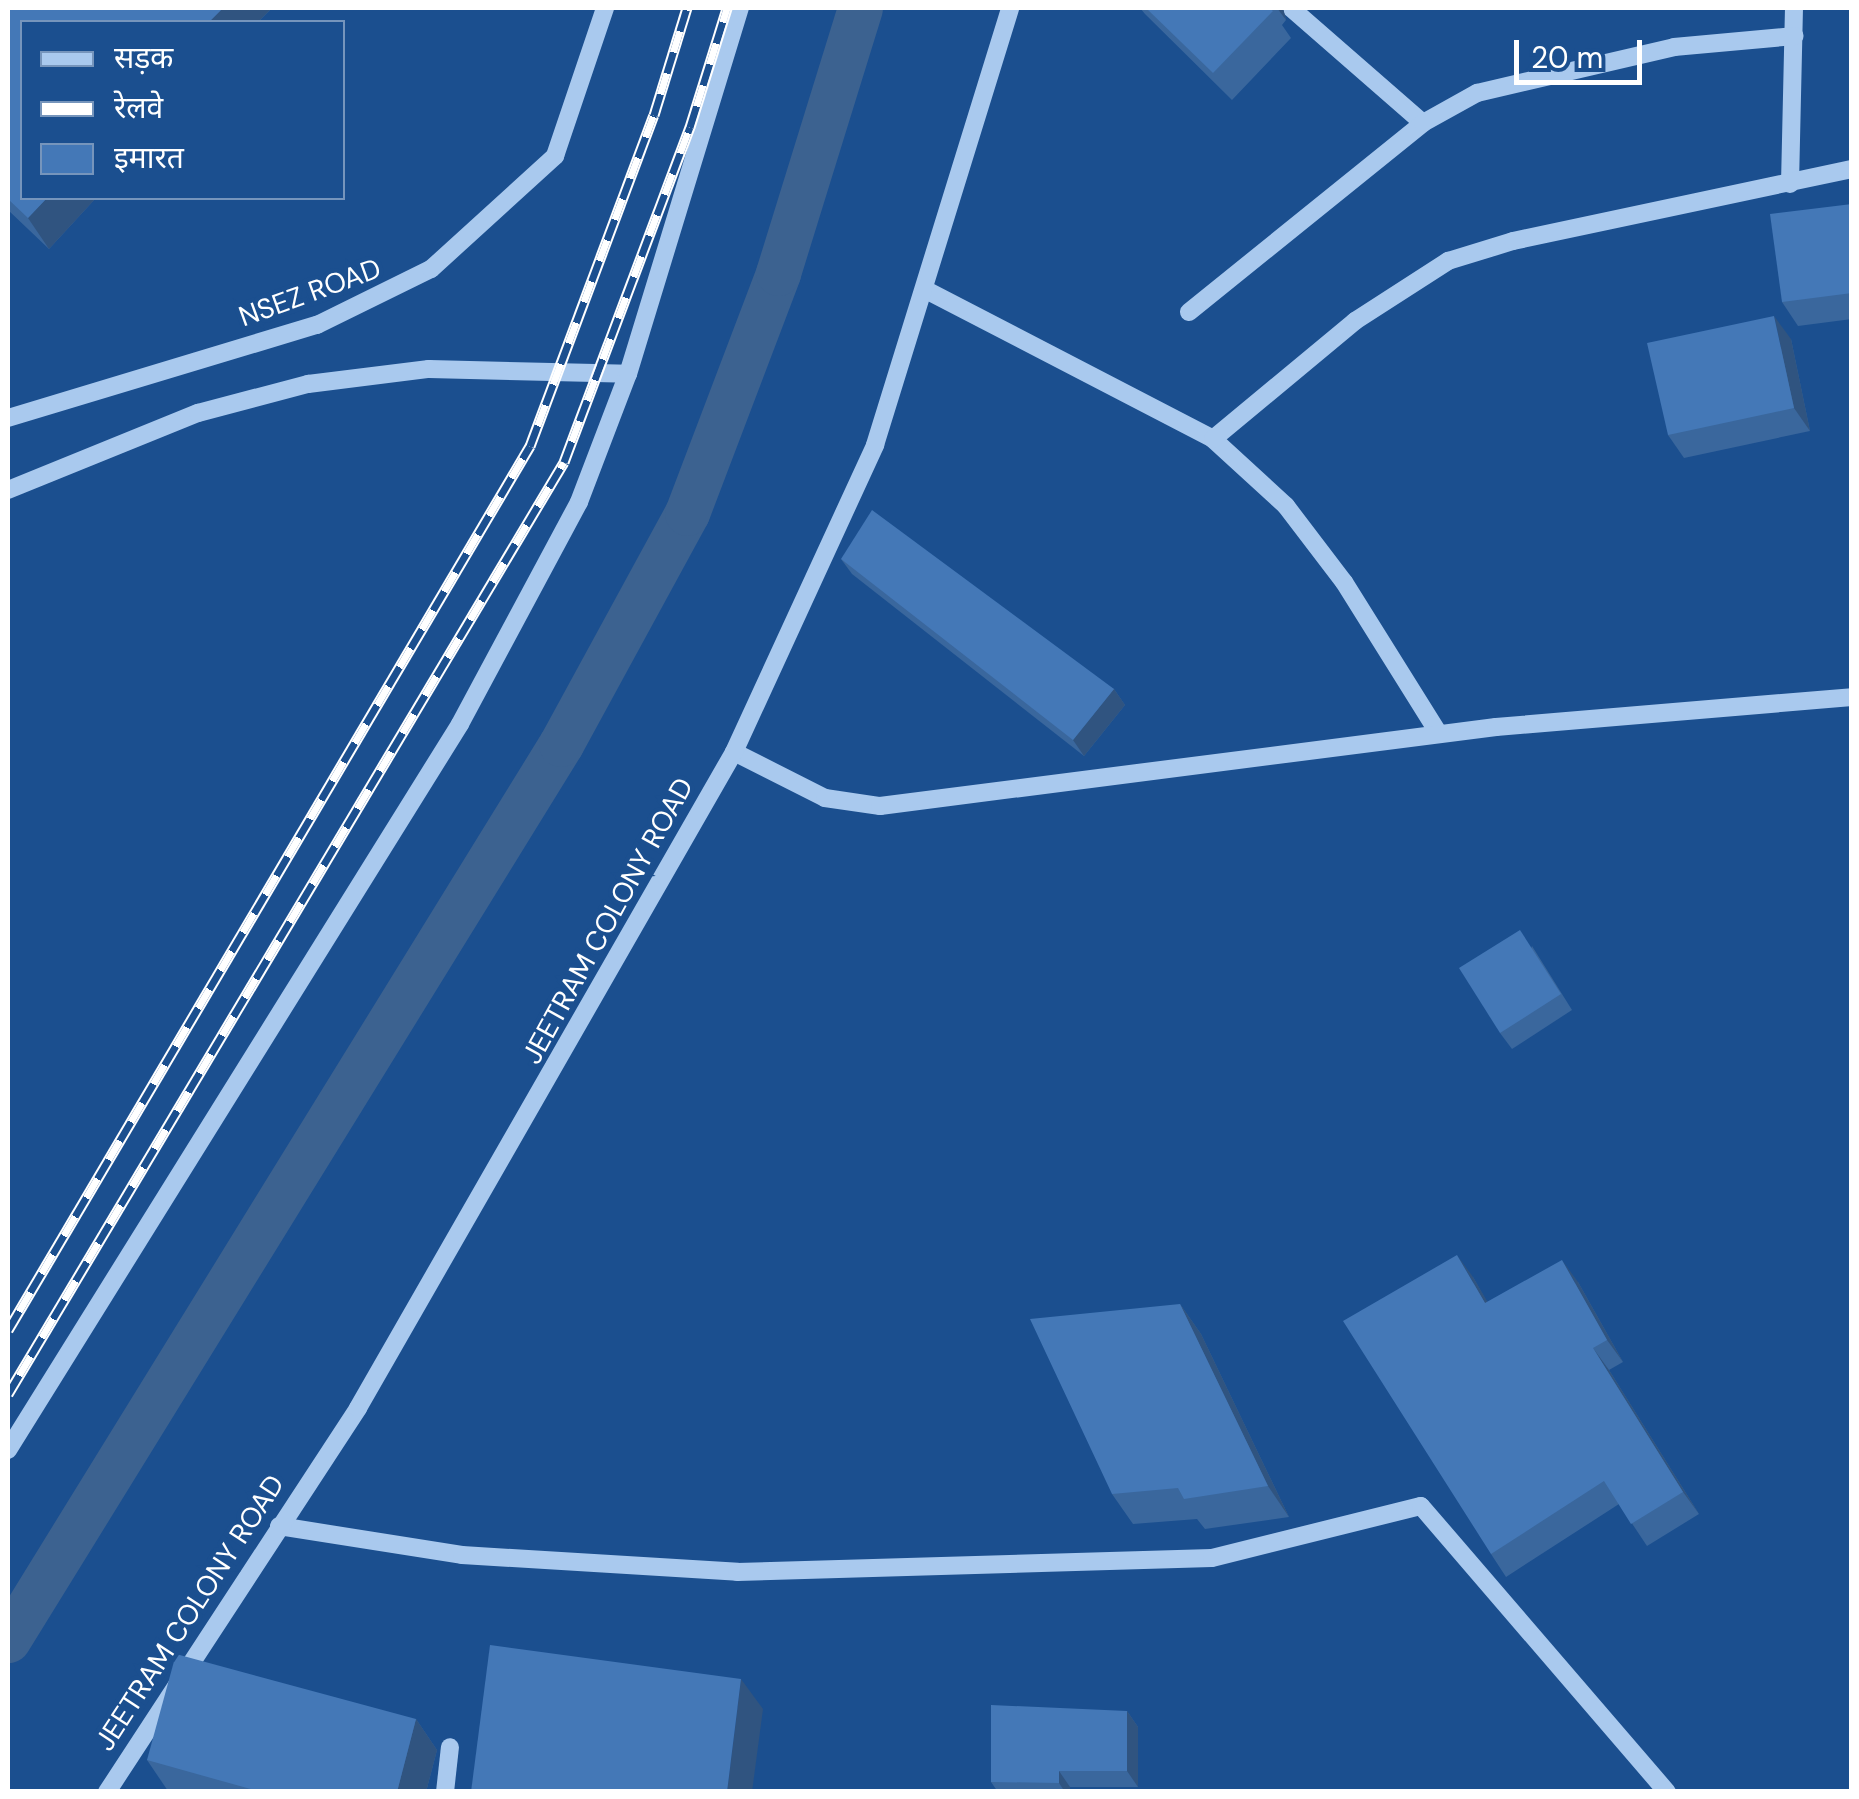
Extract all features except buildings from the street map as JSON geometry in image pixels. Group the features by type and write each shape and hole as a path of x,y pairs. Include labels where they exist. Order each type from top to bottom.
{"street":[{"name":"NSEZ ROAD","path":"8,418 317,325 431,270 554,156 606,8"},
{"path":"8,1450 460,724 579,502 628,374 740,8"},
{"name":"JEETRAM COLONY ROAD","path":"106,1792 279,1526 462,1232 734,752 875,446 1010,8"},
{"path":"1291,8 1423,123"},
{"path":"1790,184 1794,8"},
{"path":"1188,312 1423,123 1477,93 1674,47 1794,36"},
{"path":"1213,439 1356,321 1448,261 1513,241 1852,169"},
{"path":"924,288 1213,439 1298,522 1344,582 1439,734"},
{"path":"8,490 198,413 308,384 429,368 628,374"},
{"path":"734,752 825,798 880,806 1439,734 1852,698"},
{"path":"8,1414 27,1420"},
{"path":"279,1526 462,1555 796,1572 1212,1558 1421,1506 1667,1792"},
{"path":"445,1792 450,1746"}],"waterway":[{"path":"8,1640 561,744 687,513 778,273 860,8"}],"railway":[{"path":"8,1330 530,446 654,115 687,8"},
{"path":"8,1394 564,462 690,127 727,8"}]}
